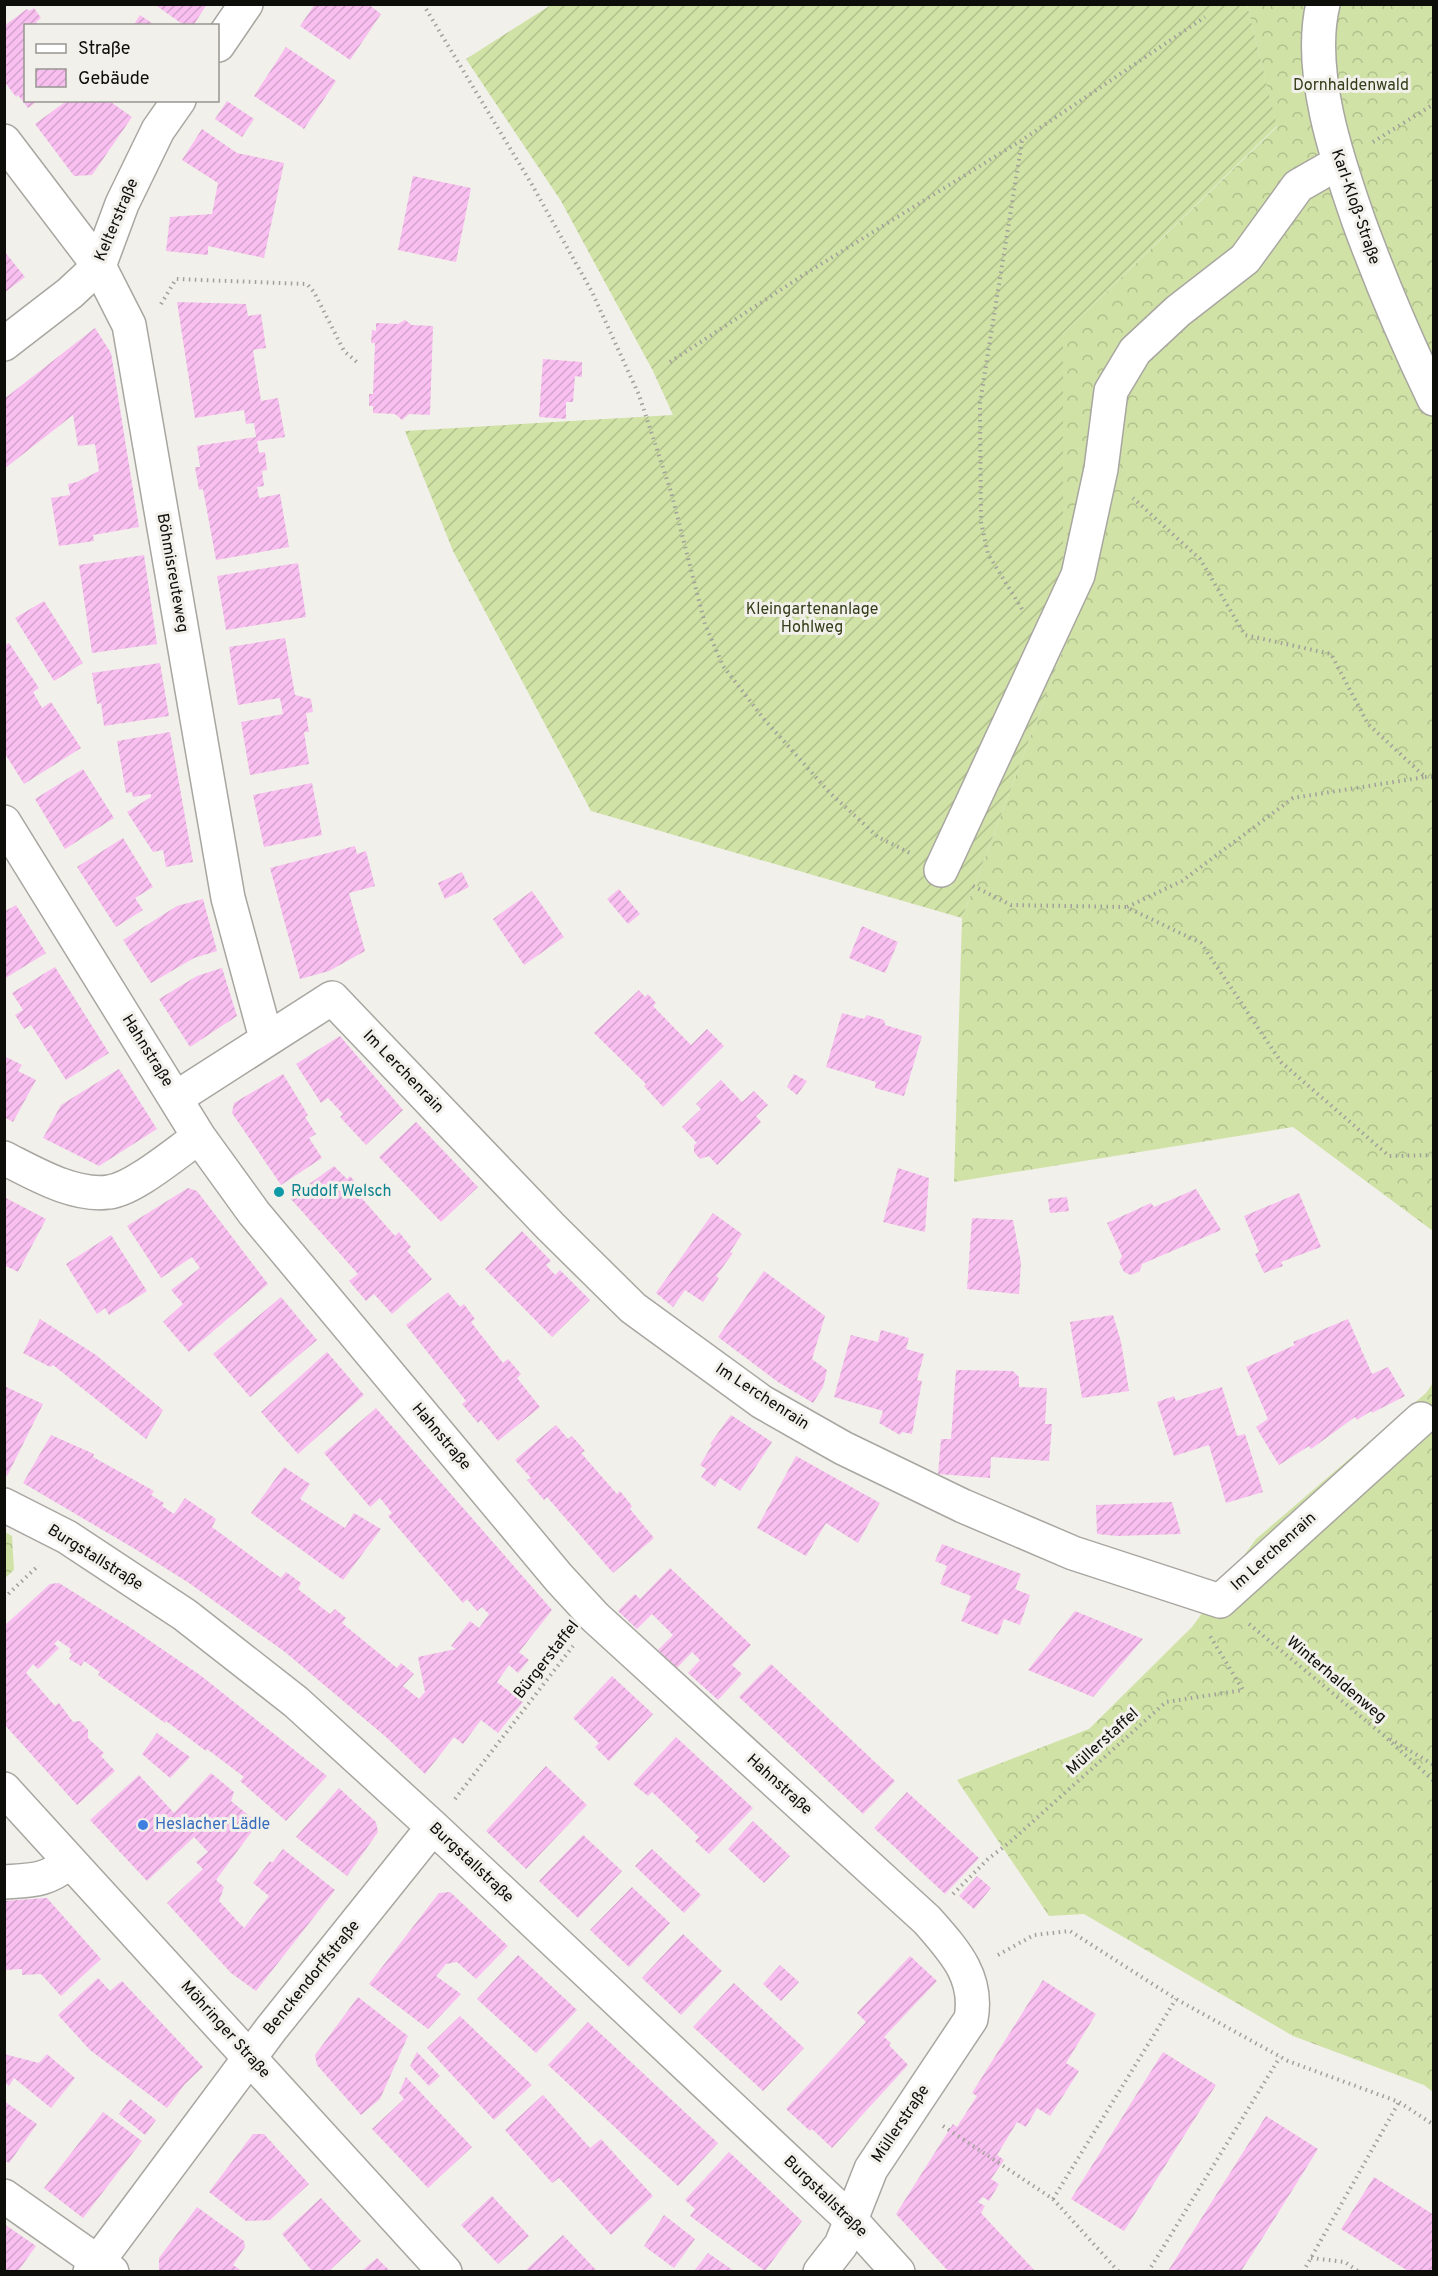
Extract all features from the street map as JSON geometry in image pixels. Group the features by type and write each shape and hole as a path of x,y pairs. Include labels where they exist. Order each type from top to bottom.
{"street":[{"path":"219,44 246,4"},
{"name":"Karl-Kloß-Straße","path":"1323,4 1319,59 1326,112 1338,164 1379,277 1434,399"},
{"name":"Kelterstraße","path":"4,344 70,293 99,266 127,194 158,130 178,102"},
{"name":"Böhmisreuteweg","path":"4,141 99,266 129,325 228,898 266,1038"},
{"path":"941,870 1078,575 1101,469 1111,391 1135,351 1178,311 1245,259 1298,186 1338,164"},
{"name":"Hahnstraße","path":"4,822 199,1137 254,1213 551,1569 595,1617 927,1920 959,1957 967,1976"},
{"name":"Im Lerchenrain","path":"176,1098 266,1038 332,998 550,1227 633,1308 762,1402 843,1448 963,1506 1073,1553 1220,1601 1421,1419"},
{"path":"4,1158 48,1180 90,1192 110,1192 134,1182 199,1137"},
{"name":"Burgstallstraße","path":"4,1506 67,1537 184,1615 296,1702 433,1827 850,2220 898,2271"},
{"name":"Möhringer Straße","path":"4,1789 445,2271"},
{"name":"Benckendorffstraße","path":"100,2268 250,2058 433,1827"},
{"path":"4,1882 32,1880 55,1875 70,1862"},
{"name":"Müllerstraße","path":"820,2271 841,2245 871,2169 971,2019 974,2003 967,1976"},
{"path":"4,2196 100,2268"}],"path":[{"path":"423,4 531,183 587,282 639,395 671,492 705,624 723,666 764,719 829,792 878,837 941,870 1011,905 1126,907 1200,943 1281,1062 1389,1156 1434,1155"},
{"path":"670,362 805,274 1022,140 1206,17"},
{"path":"1338,164 1434,104"},
{"path":"1022,140 980,403 981,522 988,554 1045,645"},
{"path":"129,325 162,304 177,279 307,284 314,292 344,351 359,364"},
{"path":"1101,469 1200,559 1245,635 1331,654 1368,724 1425,777"},
{"path":"1126,907 1182,881 1293,798 1434,777"},
{"path":"4,1598 67,1537"},
{"name":"Winterhaldenweg","path":"1220,1601 1382,1734 1434,1781"},
{"name":"Müllerstaffel","path":"927,1920 988,1859 1010,1842 1166,1702 1243,1690 1210,1637 1220,1601"},
{"name":"Bürgerstaffel","path":"433,1827 595,1617"},
{"path":"1382,1734 1434,1765"},
{"path":"1011,1946 1034,1935 1070,1931 1176,1999 1280,2057 1399,2102 1434,2124"},
{"path":"1053,2199 1176,1999"},
{"path":"1148,2271 1280,2057"},
{"path":"1303,2271 1399,2102"},
{"path":"913,2106 1053,2199 1119,2271"},
{"path":"1311,2258 1345,2262 1359,2271"}],"green space":[{"name":"Kleingartenanlage Hohlweg","path":"551,5 1247,5 1277,126 1063,334 1063,650 962,918 591,811 453,551 405,431 673,415 653,371 561,201 466,59"},
{"name":"Dornhaldenwald","path":"1247,5 1433,5 1433,1231 1293,1127 954,1182 962,918 1063,650 1063,334 1277,127"},
{"path":"1433,1383 1433,2092 1424,2085 1293,2036 1084,1914 1049,1916 957,1780 1089,1729 1192,1627 1256,1539 1426,1393"},
{"path":"5,1532 12,1536 14,1570 5,1578"}],"building":[{"path":"154,4 207,4 194,24 182,24"},
{"path":"315,4 368,4 381,14 350,60 300,26"},
{"path":"34,8 41,18 36,22 38,24 24,24 24,102 36,102 28,108 4,81 4,26 27,9 29,11"},
{"path":"140,15 153,24 134,24"},
{"path":"286,47 336,81 304,129 254,96"},
{"path":"227,101 254,119 242,137 215,119"},
{"path":"65,102 111,102 132,117 92,175 74,176 35,124"},
{"path":"202,129 237,153 284,163 264,258 208,246 208,255 166,251 170,217 212,214 218,183 182,160"},
{"path":"413,176 471,188 456,262 398,250"},
{"path":"4,251 25,277 4,293"},
{"path":"177,302 246,304 248,316 261,314 266,348 253,350 261,401 278,398 285,437 257,441 259,453 265,452 267,470 262,471 264,486 257,487 259,498 280,494 289,547 216,560 203,489 199,490 195,467 200,467 197,446 256,437 254,423 246,424 244,410 195,418"},
{"path":"405,320 412,325 433,326 430,415 409,414 402,420 395,414 373,413 373,406 369,406 369,394 373,394 375,343 371,343 372,330 376,331 376,323 398,324"},
{"path":"95,328 111,353 139,527 93,535 94,541 59,546 51,498 70,495 68,484 99,471 95,444 78,446 73,415 4,469 4,399"},
{"path":"543,359 582,362 582,377 575,376 573,402 566,402 566,419 539,417"},
{"path":"144,555 157,644 92,653 79,565"},
{"path":"298,563 306,617 226,630 217,576"},
{"path":"44,601 83,663 54,681 15,618"},
{"path":"285,638 295,695 311,699 313,712 306,713 309,732 304,732 309,764 250,775 241,722 283,714 280,698 238,705 229,647"},
{"path":"9,643 39,688 33,692 42,708 51,702 81,748 24,784 4,752 4,646"},
{"path":"160,663 169,716 104,726 101,703 97,704 92,673"},
{"path":"170,732 193,862 166,867 163,850 153,852 127,812 151,797 151,794 133,797 132,792 126,793 117,741"},
{"path":"83,769 114,818 65,849 35,799"},
{"path":"312,783 322,835 264,847 253,795"},
{"path":"123,838 153,887 135,898 143,910 116,927 77,867"},
{"path":"355,846 357,854 366,851 375,886 349,893 365,951 329,971 300,979 270,868"},
{"path":"462,872 469,887 445,899 438,883"},
{"path":"619,889 640,914 628,924 607,899"},
{"path":"532,891 564,937 524,965 493,919"},
{"path":"203,899 217,951 194,958 151,983 123,940 177,906"},
{"path":"16,905 46,953 4,979 4,912"},
{"path":"862,926 898,942 885,973 849,958"},
{"path":"55,967 109,1053 66,1080 31,1025 24,1029 15,1015 23,1010 12,993"},
{"path":"222,968 237,1016 190,1047 159,999 197,976"},
{"path":"639,990 645,997 648,994 656,1003 653,1006 691,1045 707,1029 724,1046 663,1107 644,1086 646,1084 594,1033"},
{"path":"842,1013 864,1019 867,1015 884,1020 885,1025 922,1036 904,1096 875,1088 876,1082 826,1067"},
{"path":"340,1036 403,1110 366,1145 340,1117 343,1114 328,1098 321,1103 296,1064"},
{"path":"4,1056 22,1065 18,1071 36,1080 13,1122 4,1117"},
{"path":"119,1069 157,1129 99,1166 43,1138 61,1105"},
{"path":"283,1074 308,1115 305,1117 316,1134 309,1138 322,1158 281,1185 232,1113 234,1103"},
{"path":"794,1074 807,1081 797,1095 787,1087"},
{"path":"721,1080 742,1102 754,1091 768,1105 756,1116 761,1122 717,1165 709,1156 700,1159 694,1152 694,1145 697,1143 682,1127 701,1109 696,1104"},
{"path":"416,1122 478,1187 441,1222 379,1157"},
{"path":"334,1166 347,1179 350,1176 363,1191 359,1195 395,1236 399,1232 411,1247 407,1251 432,1279 392,1314 374,1294 366,1301 349,1281 358,1274 290,1198"},
{"path":"898,1168 929,1178 925,1232 883,1222"},
{"path":"188,1188 197,1191 268,1284 189,1352 163,1322 183,1304 171,1290 200,1268 192,1257 161,1278 127,1226"},
{"path":"1196,1189 1221,1230 1142,1264 1140,1271 1131,1275 1124,1272 1119,1262 1122,1256 1107,1223 1151,1203 1154,1207"},
{"path":"1299,1193 1321,1247 1281,1262 1283,1266 1264,1273 1255,1254 1259,1252 1244,1216"},
{"path":"4,1197 46,1219 18,1272 4,1265"},
{"path":"1067,1197 1069,1211 1050,1213 1048,1199"},
{"path":"713,1213 742,1234 730,1252 733,1253 716,1276 719,1278 703,1302 685,1290 673,1307 656,1293"},
{"path":"972,1218 1013,1220 1021,1263 1019,1294 967,1289"},
{"path":"522,1231 551,1261 546,1265 555,1275 560,1270 590,1300 552,1337 485,1269"},
{"path":"111,1235 147,1291 109,1315 105,1308 97,1314 66,1264"},
{"path":"764,1271 825,1316 812,1359 827,1370 823,1387 813,1403 778,1382 718,1337"},
{"path":"448,1292 460,1307 464,1304 475,1319 471,1322 503,1363 508,1359 521,1374 517,1378 540,1407 498,1441 481,1420 478,1423 462,1404 466,1401 406,1325"},
{"path":"281,1297 317,1340 250,1397 213,1354"},
{"path":"1113,1315 1121,1342 1129,1391 1082,1398 1070,1322"},
{"path":"40,1319 96,1355 163,1410 146,1439 53,1365 50,1367 23,1353"},
{"path":"1348,1319 1372,1374 1388,1367 1405,1396 1357,1420 1355,1417 1311,1449 1309,1446 1279,1465 1256,1427 1268,1419 1246,1367 1295,1345 1293,1342"},
{"path":"881,1330 909,1338 906,1349 924,1354 917,1380 922,1381 912,1434 902,1432 900,1435 879,1423 883,1411 834,1397 851,1335 878,1342"},
{"path":"327,1352 364,1395 298,1454 261,1412"},
{"path":"956,1370 1013,1371 1019,1377 1019,1387 1047,1388 1045,1424 1052,1424 1049,1461 991,1457 990,1478 938,1474 941,1439 951,1439"},
{"path":"4,1386 43,1404 7,1476 4,1474"},
{"path":"1222,1387 1237,1436 1245,1434 1263,1492 1226,1503 1209,1445 1174,1456 1157,1402 1174,1396 1176,1401"},
{"path":"376,1408 552,1610 519,1652 529,1660 518,1673 509,1665 497,1682 523,1702 498,1733 481,1720 463,1744 454,1737 425,1774 386,1737 285,1652 189,1583 23,1483 51,1435 94,1454 93,1457 154,1491 151,1495 164,1503 162,1506 174,1514 185,1498 216,1519 212,1527 281,1578 286,1572 301,1583 298,1589 330,1614 335,1609 346,1618 342,1623 397,1668 401,1663 414,1674 403,1686 419,1699 425,1692 418,1657 456,1649 451,1646 470,1621 479,1628 489,1614 482,1607 477,1611 467,1599 463,1603 388,1516 392,1513 380,1498 370,1507 324,1453"},
{"path":"731,1415 772,1442 740,1491 720,1478 715,1487 701,1477 706,1469 700,1465 712,1445 710,1444"},
{"path":"556,1425 568,1439 572,1436 585,1451 581,1453 617,1494 620,1491 632,1506 630,1509 654,1538 613,1573 547,1497 544,1500 527,1480 531,1478 515,1460"},
{"path":"796,1456 880,1503 858,1543 826,1523 806,1556 757,1528"},
{"path":"284,1467 310,1484 300,1499 345,1528 354,1513 381,1529 343,1580 251,1513"},
{"path":"1172,1502 1181,1534 1117,1536 1097,1534 1096,1505"},
{"path":"942,1544 1021,1574 1015,1589 1030,1595 1020,1625 1004,1619 998,1635 961,1621 971,1596 940,1584 947,1566 935,1561"},
{"path":"670,1568 751,1645 732,1665 742,1674 718,1700 688,1673 700,1660 692,1652 677,1668 658,1650 673,1635 652,1614 637,1629 618,1611 635,1594 640,1599"},
{"path":"59,1583 200,1675 327,1776 286,1821 240,1781 244,1777 98,1675 100,1672 84,1661 81,1666 69,1659 72,1654 69,1652 71,1649 58,1640 54,1644 59,1648 38,1669 33,1664 26,1673 55,1706 59,1703 73,1722 80,1721 88,1730 88,1738 104,1753 101,1756 115,1771 77,1805 4,1724 4,1626 50,1584"},
{"path":"1075,1611 1143,1639 1093,1697 1028,1670"},
{"path":"771,1664 895,1781 863,1814 739,1697"},
{"path":"612,1676 653,1714 609,1761 595,1747 599,1743 573,1718"},
{"path":"157,1733 190,1757 170,1778 142,1754"},
{"path":"676,1737 753,1808 709,1854 695,1841 699,1837 652,1792 648,1796 633,1784"},
{"path":"546,1766 587,1805 526,1869 486,1831"},
{"path":"211,1773 234,1792 231,1801 258,1823 216,1880 224,1887 219,1901 244,1928 269,1896 253,1883 270,1861 272,1863 283,1849 335,1890 256,1991 231,1973 167,1903 203,1869 196,1862 208,1852 194,1837 147,1881 90,1820 139,1775 174,1813"},
{"path":"339,1788 376,1822 378,1832 347,1876 296,1837"},
{"path":"907,1792 979,1858 945,1894 874,1828"},
{"path":"753,1821 790,1856 764,1883 728,1849"},
{"path":"583,1835 622,1871 578,1918 539,1881"},
{"path":"652,1849 701,1895 684,1913 635,1866"},
{"path":"977,1876 991,1888 974,1909 959,1896"},
{"path":"632,1887 670,1923 629,1967 590,1930"},
{"path":"450,1892 508,1946 476,1979 457,1962 446,1964 436,1976 461,1994 428,2029 369,1984 439,1893"},
{"path":"47,1898 101,1959 61,1996 41,1974 22,1975 22,1969 4,1970 4,1901"},
{"path":"683,1934 722,1971 681,2015 642,1978"},
{"path":"518,1955 577,2010 536,2053 477,1999"},
{"path":"910,1956 937,1981 884,2037 908,2065 832,2148 786,2109 866,2022 857,2013"},
{"path":"780,1965 799,1982 781,2001 763,1984"},
{"path":"98,1978 110,1991 122,1981 203,2067 185,2084 167,2108 90,2050 58,2015"},
{"path":"1043,1980 1096,2014 1066,2063 1079,2071 1050,2116 1037,2108 1026,2127 1017,2122 997,2155 1004,2160 991,2179 999,2184 989,2201 983,2197 978,2202 985,2206 981,2213 1035,2271 948,2271 896,2214 953,2124 957,2127 977,2096 972,2093"},
{"path":"734,1983 804,2048 763,2091 693,2027"},
{"path":"358,1997 408,2036 380,2099 361,2115 317,2065 315,2055"},
{"path":"460,2016 532,2085 494,2120 427,2048"},
{"path":"588,2022 718,2143 678,2186 548,2065"},
{"path":"417,2052 440,2076 429,2086 410,2066"},
{"path":"1163,2052 1216,2085 1124,2231 1071,2199"},
{"path":"4,2054 39,2063 47,2054 75,2078 51,2108 14,2078 9,2086 4,2082"},
{"path":"406,2077 472,2147 428,2188 372,2129 404,2099 399,2093"},
{"path":"543,2095 590,2148 601,2139 653,2196 611,2235 559,2178 552,2183 505,2130"},
{"path":"130,2099 156,2120 145,2135 119,2114"},
{"path":"4,2101 37,2124 9,2163 4,2160"},
{"path":"103,2112 142,2141 83,2218 44,2188"},
{"path":"1266,2116 1318,2149 1263,2237 1241,2271 1168,2271"},
{"path":"253,2134 264,2134 309,2184 270,2220 246,2221 209,2192"},
{"path":"729,2152 802,2221 765,2271 690,2216 695,2209 685,2200"},
{"path":"1374,2177 1434,2215 1434,2271 1408,2271 1341,2229"},
{"path":"492,2196 529,2236 498,2264 461,2225"},
{"path":"321,2198 361,2241 329,2271 312,2271 282,2234"},
{"path":"197,2207 244,2241 245,2247 233,2265 242,2271 159,2270 159,2258"},
{"path":"664,2215 695,2239 674,2268 644,2246"},
{"path":"4,2224 36,2246 18,2271 4,2271"},
{"path":"563,2235 597,2271 525,2271"},
{"path":"708,2253 734,2271 694,2271"},
{"path":"377,2258 390,2271 362,2271"}],"place":[{"name":"Rudolf Welsch","path":"279,1192"},
{"name":"Heslacher Lädle","path":"143,1825"}]}
